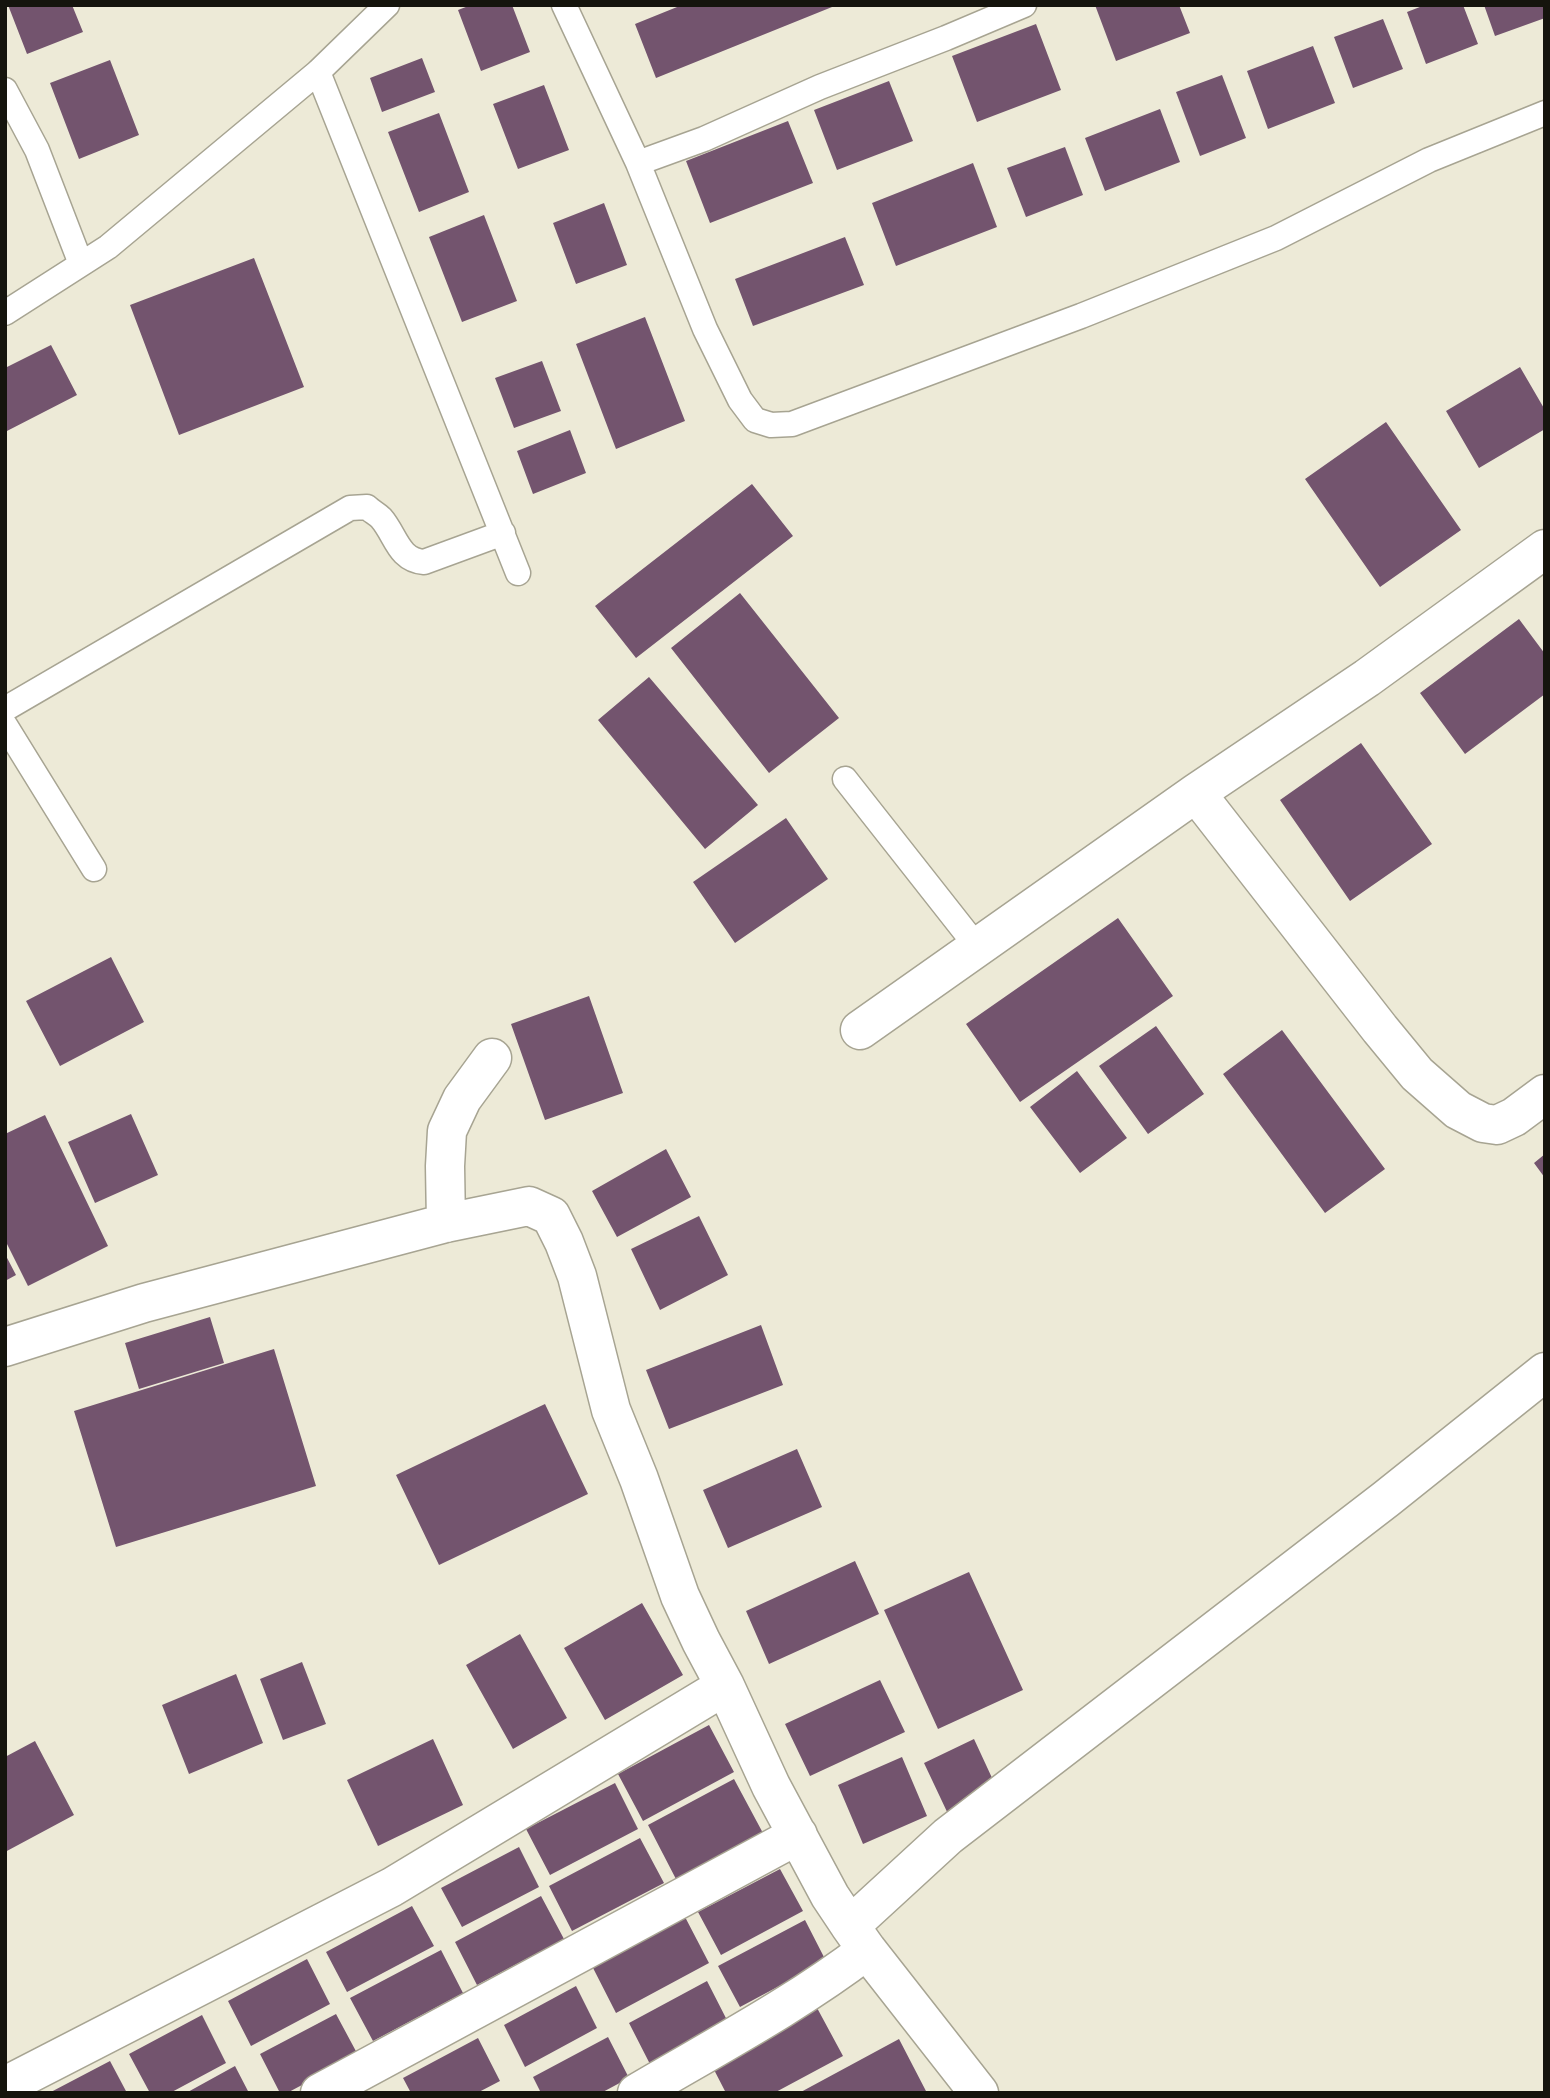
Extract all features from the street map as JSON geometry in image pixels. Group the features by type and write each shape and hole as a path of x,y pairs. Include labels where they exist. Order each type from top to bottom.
{"street":[{"path":"860,1030 1196,793 1367,678 1545,549"},
{"path":"1196,793 1388,1038 1418,1074 1458,1110 1483,1123 1497,1125 1514,1117 1545,1094"},
{"path":"446,1223 447,1131 462,1099 492,1058"},
{"path":"5,1347 144,1303 446,1223 529,1206 551,1216 577,1276 611,1410 639,1479 680,1597 771,1786 830,1896 859,1938 979,2093"},
{"path":"637,2093 782,2009 831,1977 859,1938 948,1836 1386,1499 1545,1373"},
{"path":"5,2086 393,1887 725,1686"},
{"path":"320,2093 798,1835"}],"lane":[{"path":"5,313 108,247 311,78 387,5"},
{"path":"564,5 638,163 705,329 740,400 755,420 771,425 792,424 1055,326 1265,243 1429,160 1545,113"},
{"path":"638,163 704,139 821,87 1024,5"},
{"path":"311,78 494,537 518,573"},
{"path":"5,90 37,150 81,264"},
{"path":"5,709 350,508 367,508 381,519 403,552 414,561 424,562 494,537"},
{"path":"5,725 94,869"},
{"path":"845,779 978,947"}],"building":[{"path":"8,5 72,5 83,32 27,54"},
{"path":"471,5 512,5 530,52 481,71 458,10"},
{"path":"682,5 837,5 656,78 635,24"},
{"path":"1095,5 1179,5 1190,33 1116,61"},
{"path":"1425,5 1463,5 1478,44 1426,64 1407,12"},
{"path":"1484,5 1545,5 1545,18 1495,36"},
{"path":"1383,19 1403,69 1353,88 1334,37"},
{"path":"1036,24 1061,90 977,122 952,56"},
{"path":"1313,46 1335,103 1268,129 1247,71"},
{"path":"422,58 435,92 382,112 370,78"},
{"path":"110,60 139,135 79,159 50,83"},
{"path":"1222,75 1246,138 1200,156 1176,92"},
{"path":"889,81 913,141 837,170 814,110"},
{"path":"544,85 569,150 518,169 493,104"},
{"path":"1160,109 1180,162 1105,191 1085,138"},
{"path":"439,113 469,192 419,212 388,132"},
{"path":"788,121 813,183 710,223 686,161"},
{"path":"1065,147 1083,195 1026,217 1007,168"},
{"path":"973,163 997,227 896,266 872,203"},
{"path":"604,203 627,265 576,284 553,223"},
{"path":"484,215 517,301 462,322 429,237"},
{"path":"845,237 864,285 753,326 735,279"},
{"path":"254,258 304,387 179,435 130,305"},
{"path":"645,317 685,421 616,449 576,344"},
{"path":"51,345 77,395 5,432 5,368"},
{"path":"542,361 561,411 514,428 495,378"},
{"path":"1520,367 1545,410 1545,429 1479,468 1446,411"},
{"path":"1386,422 1461,530 1380,587 1305,479"},
{"path":"570,430 586,473 533,494 517,451"},
{"path":"752,484 793,536 636,658 595,606"},
{"path":"740,593 839,718 769,773 671,648"},
{"path":"1519,619 1545,654 1545,694 1465,754 1420,693"},
{"path":"649,677 758,805 705,849 598,720"},
{"path":"1361,743 1432,844 1350,901 1280,800"},
{"path":"786,818 828,879 735,943 693,882"},
{"path":"1118,918 1173,996 1020,1102 966,1024"},
{"path":"111,957 144,1022 60,1066 26,1001"},
{"path":"589,996 623,1093 545,1120 511,1024"},
{"path":"1156,1026 1204,1094 1148,1134 1099,1066"},
{"path":"1282,1030 1385,1169 1325,1213 1223,1074"},
{"path":"1077,1071 1127,1138 1080,1173 1030,1107"},
{"path":"131,1114 158,1175 95,1203 68,1142"},
{"path":"45,1115 108,1246 28,1286 5,1240 5,1134"},
{"path":"666,1149 691,1197 617,1237 592,1191"},
{"path":"1545,1154 1545,1178 1534,1163"},
{"path":"699,1216 728,1275 660,1310 631,1249"},
{"path":"5,1254 16,1275 5,1281"},
{"path":"210,1317 224,1363 139,1389 125,1343"},
{"path":"761,1325 783,1385 669,1429 646,1370"},
{"path":"274,1349 316,1486 116,1547 74,1411"},
{"path":"545,1404 588,1494 439,1565 396,1475"},
{"path":"797,1449 822,1507 728,1548 703,1490"},
{"path":"855,1561 879,1614 769,1664 746,1611"},
{"path":"969,1572 1023,1690 938,1729 884,1610"},
{"path":"642,1603 683,1675 605,1720 564,1648"},
{"path":"520,1634 567,1718 513,1749 466,1665"},
{"path":"302,1662 326,1724 283,1740 260,1679"},
{"path":"236,1674 263,1743 189,1774 162,1705"},
{"path":"880,1680 905,1732 810,1776 785,1724"},
{"path":"709,1725 734,1772 643,1821 618,1774"},
{"path":"433,1739 463,1805 378,1846 347,1780"},
{"path":"974,1739 999,1793 949,1816 924,1763"},
{"path":"35,1741 74,1815 5,1852 5,1757"},
{"path":"902,1757 927,1816 863,1844 838,1785"},
{"path":"734,1779 764,1835 677,1881 648,1825"},
{"path":"615,1783 638,1829 550,1875 526,1829"},
{"path":"640,1838 664,1883 572,1931 549,1886"},
{"path":"519,1847 539,1887 462,1927 441,1888"},
{"path":"780,1869 803,1911 721,1955 698,1912"},
{"path":"541,1896 564,1939 477,1985 455,1942"},
{"path":"412,1906 434,1946 347,1992 326,1952"},
{"path":"684,1915 709,1963 616,2013 591,1964"},
{"path":"805,1920 826,1961 740,2007 718,1966"},
{"path":"441,1950 463,1993 373,2041 350,1998"},
{"path":"307,1959 330,2004 251,2046 228,2001"},
{"path":"707,1981 730,2026 652,2068 629,2023"},
{"path":"576,1986 597,2028 525,2067 504,2025"},
{"path":"816,2006 843,2056 774,2093 726,2093 710,2062"},
{"path":"336,2014 358,2055 287,2093 280,2093 260,2054"},
{"path":"202,2015 226,2063 170,2093 150,2093 129,2054"},
{"path":"608,2037 629,2078 601,2093 541,2093 533,2077"},
{"path":"478,2038 500,2081 477,2093 411,2093 403,2078"},
{"path":"899,2039 927,2093 799,2093"},
{"path":"110,2061 127,2093 49,2093"},
{"path":"235,2066 249,2093 186,2093"}]}
